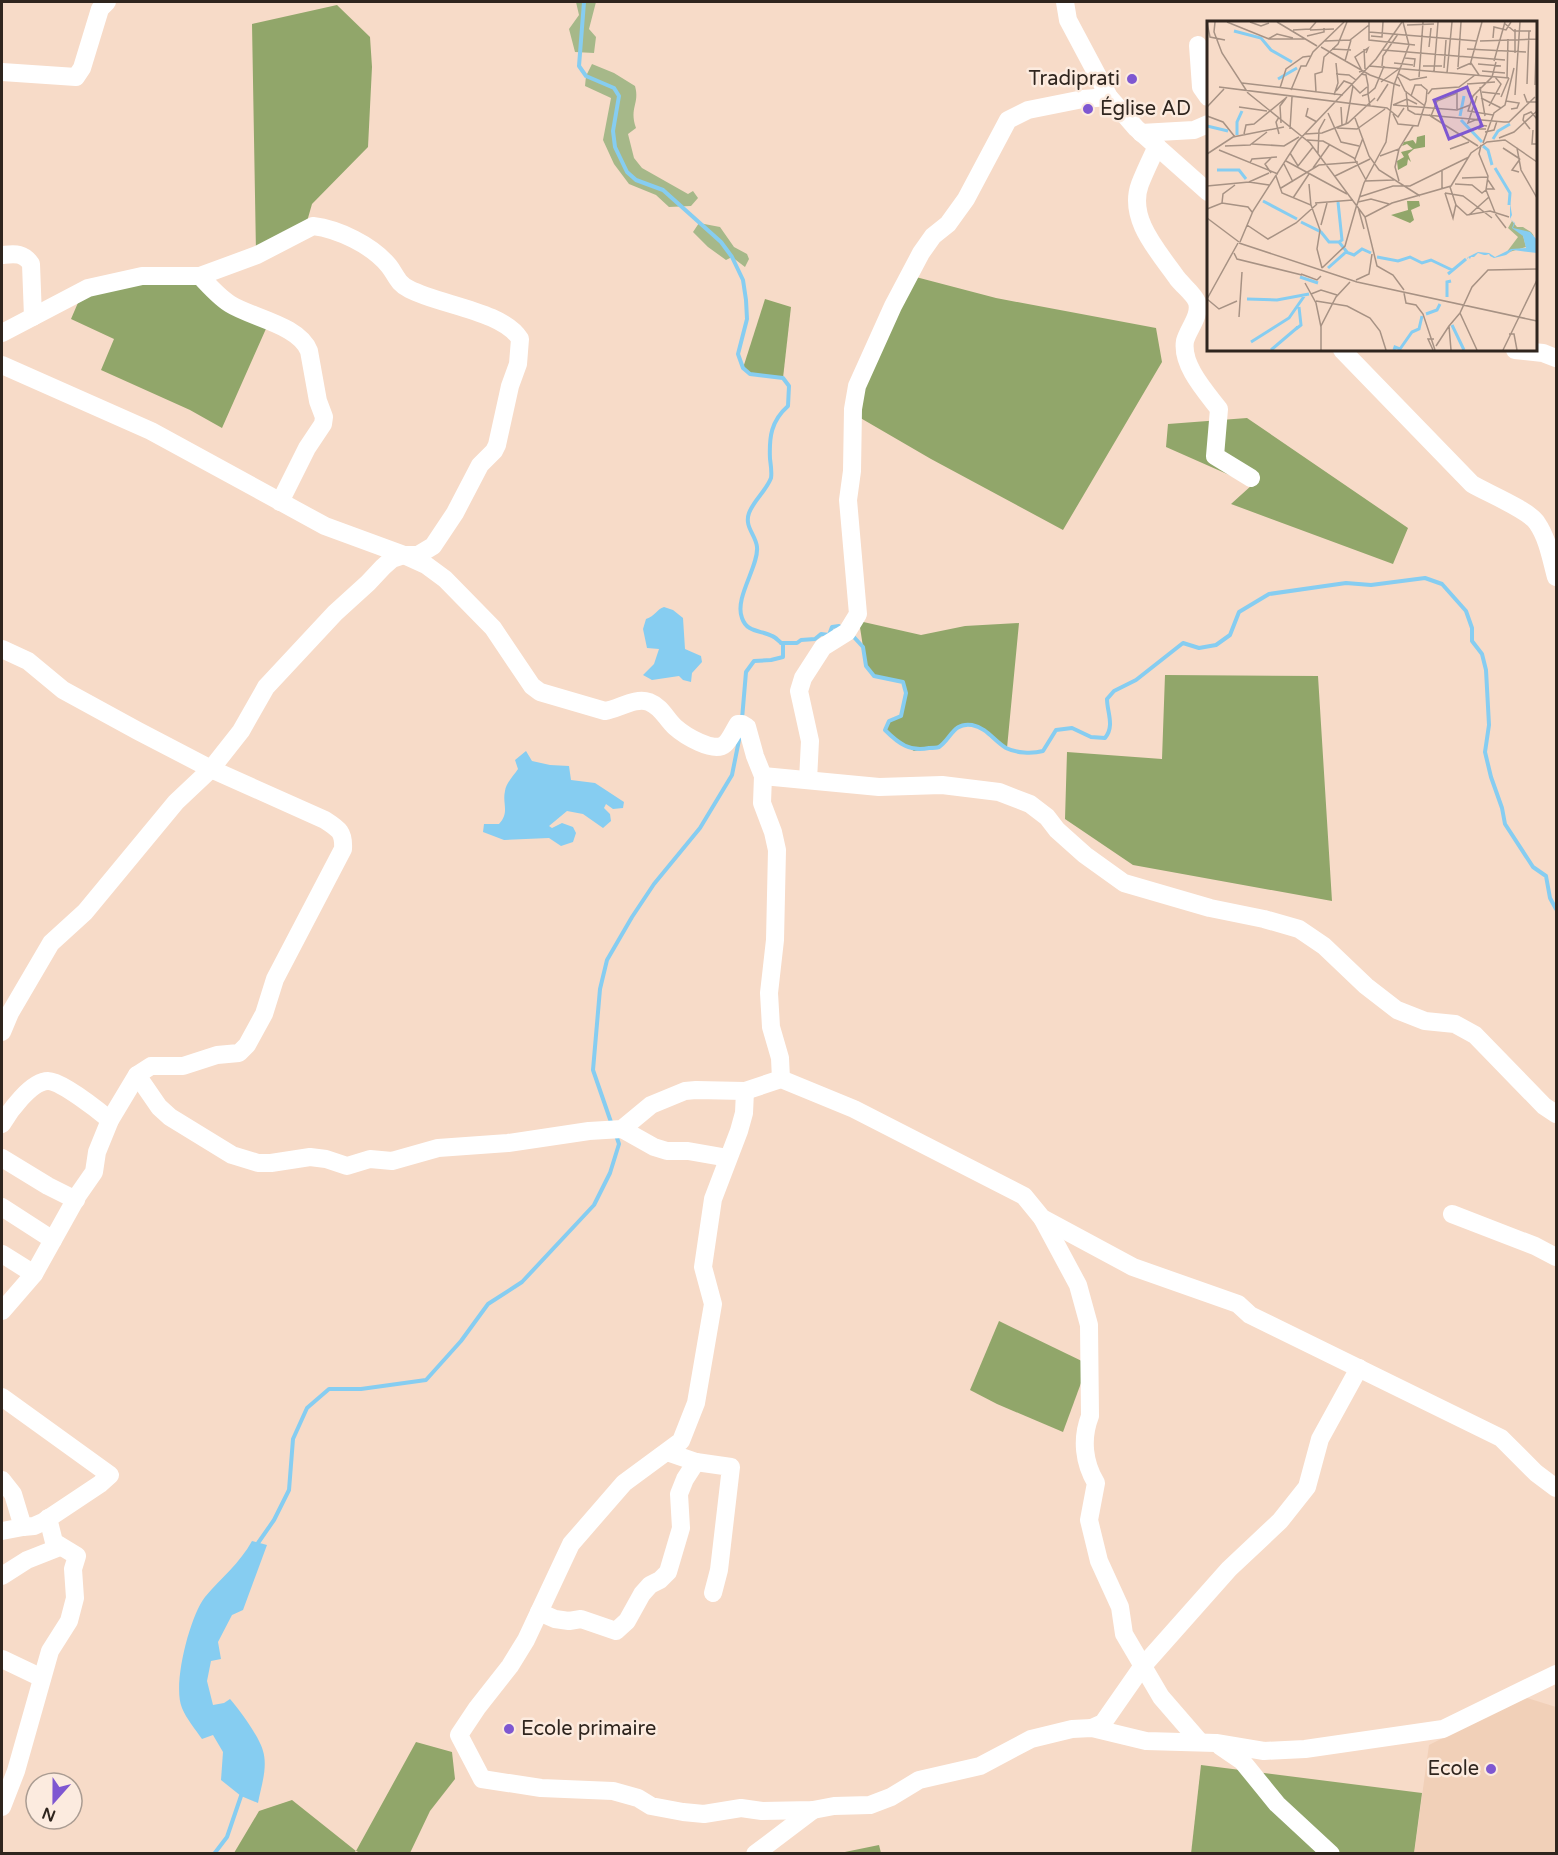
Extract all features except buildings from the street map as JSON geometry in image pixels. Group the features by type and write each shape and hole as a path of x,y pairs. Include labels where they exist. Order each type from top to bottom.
{"street":[{"path":"1065,2 1068,20 1109,97 1141,133 1207,190"},
{"path":"2,72 76,77 81,68 97,4"},
{"path":"1198,45 1201,87 1207,94"},
{"path":"808,780 810,741 799,691 803,678 823,647 847,632 858,614 848,500 852,471 852,409 856,386 892,306 917,260 933,236 948,224 966,199 1008,120 1028,110 1083,99 1109,97"},
{"path":"1141,133 1194,130 1207,125"},
{"path":"1157,146 1139,186 1137,212 1150,240 1185,289 1197,300 1196,317 1185,342 1186,351 1191,371 1197,382 1219,410 1215,456 1251,478"},
{"path":"2,333 82,290 142,276 200,276 257,255 313,226 320,226 354,239 376,254 389,266 396,280 409,289 438,301 488,316 517,333 520,339 520,352 494,451 480,465 455,513 433,546 418,555 404,555 392,559 335,613 266,687 241,731 211,769 176,802 85,912 51,943 10,1013 2,1032"},
{"path":"2,255 21,255 31,264 33,317"},
{"path":"200,276 231,305 270,321 301,339 309,351 318,401 324,417 323,424 307,448 280,502"},
{"path":"1343,351 1472,484 1491,496 1516,507 1536,521 1555,561"},
{"path":"1524,351 1543,353 1557,358"},
{"path":"2,365 152,431 325,526 426,565 445,579 493,628 532,686 540,692 604,711 614,710 640,700 649,702 660,708 674,727 692,739 711,746 720,747 726,744 738,724 747,726 754,756 763,776 762,803 773,831 777,850 775,940 769,993 771,1027 780,1058 781,1079"},
{"path":"2,649 28,661 63,690 211,769 325,820 338,828 344,838 342,849 275,979 264,1014 247,1046 239,1053 218,1055 183,1065 151,1066 137,1075 110,1120 97,1152 94,1172 33,1274 2,1311"},
{"path":"763,776 879,787 942,785 999,792 1030,804 1085,855 1124,883 1210,908 1264,918 1299,929 1324,946 1366,986 1397,1010 1425,1021 1455,1024 1475,1035 1544,1106 1557,1114"},
{"path":"137,1075 159,1107 170,1117 232,1155 258,1163 310,1157 326,1159 347,1166 370,1159 392,1161 438,1148 508,1143 589,1131 622,1129 661,1149 728,1158"},
{"path":"622,1129 651,1105 685,1091 745,1091 781,1079 854,1109 1024,1196 1042,1218 1078,1285 1089,1325 1090,1416 1085,1428 1085,1454 1087,1468 1096,1483 1089,1520 1099,1561 1120,1607 1124,1634 1161,1697 1208,1743 1242,1761 1277,1804 1331,1854"},
{"path":"2,1125 20,1099 40,1083 48,1081 72,1092 110,1120"},
{"path":"745,1091 744,1113 713,1199 703,1267 713,1304 696,1403 681,1441 624,1483 571,1544 540,1612 510,1666 459,1735 482,1779 541,1788 613,1791 638,1798 651,1806 704,1814 741,1808 762,1811 813,1810 834,1806 870,1805 891,1797 919,1780 980,1766 1031,1739 1072,1729 1092,1728 1146,1741 1208,1743 1264,1751 1305,1749 1443,1729 1557,1674"},
{"path":"2,1158 76,1200"},
{"path":"2,1207 53,1240"},
{"path":"1452,1214 1535,1246 1557,1257"},
{"path":"1042,1218 1133,1267 1238,1304 1250,1315 1501,1438 1536,1473 1557,1488"},
{"path":"2,1254 33,1274"},
{"path":"1092,1728 1103,1723 1142,1667 1229,1569 1280,1521 1307,1488 1320,1439 1359,1368"},
{"path":"2,1398 110,1475 37,1525 2,1531"},
{"path":"667,1452 696,1462 730,1467 719,1570 712,1593"},
{"path":"540,1612 555,1619 569,1621 581,1619 616,1631 627,1621 642,1594 668,1572 681,1528 679,1494 696,1462"},
{"path":"2,1481 13,1494 22,1527"},
{"path":"2,1807 16,1772 50,1651 67,1626 75,1598 73,1569 77,1556 74,1552 54,1542 48,1518"},
{"path":"2,1576 27,1560 60,1547"},
{"path":"2,1659 42,1678"},
{"path":"755,1854 813,1810"}],"shaded area":[{"name":"Ecole","path":"1524,1697 1556,1707 1556,1853 1414,1854 1429,1745"}],"green space":[{"path":"576,2 596,2 589,29 596,37 594,53 575,52 569,29 579,15"},
{"path":"337,5 370,37 372,67 368,147 312,204 306,225 256,253 252,24"},
{"path":"592,64 614,73 635,86 634,121 636,128 628,134 634,158 642,168 688,194 693,191 698,198 691,206 669,207 656,195 629,184 614,164 603,140 611,98 585,86 586,76"},
{"path":"699,223 720,227 734,247 747,254 749,259 745,267 732,257 726,260 708,247 693,232"},
{"path":"193,276 269,322 222,428 190,410 101,370 114,339 71,319 83,291"},
{"path":"912,276 996,298 1156,328 1162,362 1063,530 857,416 872,363"},
{"path":"765,299 791,307 783,378 750,374 743,368"},
{"path":"1247,418 1408,528 1393,564 1231,504 1252,485 1166,447 1168,424"},
{"path":"859,621 921,635 965,626 1019,623 1007,748 985,730 970,724 957,726 939,747 914,751 892,737 885,730 889,721 901,716 906,693 903,682 874,676 866,666"},
{"path":"1165,675 1318,676 1332,901 1133,865 1065,819 1067,752 1162,759"},
{"path":"999,1321 1088,1364 1063,1432 970,1390"},
{"path":"416,1742 452,1752 455,1779 430,1811 410,1853 363,1854 356,1851"},
{"path":"1201,1765 1422,1793 1414,1853 1191,1854"},
{"path":"292,1800 356,1851 352,1854 234,1853 259,1811"},
{"path":"879,1845 881,1853 840,1853"}],"water":[{"path":"664,607 673,610 683,618 685,649 701,656 702,662 692,673 691,682 679,676 652,680 643,675 654,664 659,649 647,648 643,629 646,619"},
{"path":"526,751 532,761 569,766 571,780 595,783 624,802 623,808 613,809 606,804 604,808 610,814 611,821 603,828 583,814 567,811 549,826 552,828 562,823 573,827 576,833 573,842 561,846 549,838 504,840 483,832 484,824 499,824 502,820 505,812 506,788 518,769 515,760"},
{"path":"252,1541 267,1545 243,1610 232,1615 218,1642 221,1659 211,1661 207,1681 213,1705 230,1699 261,1745 264,1770 258,1803 241,1796 221,1780 223,1752 213,1735 202,1739 191,1724 182,1708 179,1684 188,1634 199,1606"}],"waterway":[{"path":"584,2 579,66 586,76 614,88 619,96 613,131 615,147 627,172 636,180 663,190 721,242 732,257 743,280 747,319 738,354 743,368 750,374 783,378 789,386 788,406 772,430 771,478 749,513 748,523 756,543 757,555 740,610 747,626 768,634 783,644 783,657 754,661 746,672 742,719"},
{"path":"852,635 863,647 866,666 874,676 903,682 906,693 901,716 889,721 885,730 900,743 916,749 938,747 956,729 972,725 982,729 1010,750 1034,752 1043,751 1056,730 1072,728 1091,737 1105,738 1110,729 1107,699 1114,691 1136,680 1183,643 1199,648 1216,645 1230,635 1239,612 1269,594 1346,583 1371,585 1425,578 1442,584 1466,611 1472,628 1472,641 1482,654 1486,670 1489,725 1485,752 1505,824 1533,867 1546,876 1550,898 1556,909"},
{"path":"781,643 797,643 801,640 815,639 821,634 829,635 832,627 839,626 841,629"},
{"path":"612,1125 593,1070 600,989 607,960 654,884 700,828 732,775 740,735"},
{"path":"258,1543 274,1520 289,1490 293,1439 307,1408 329,1389 361,1389 426,1380 461,1341 488,1304 522,1282 594,1205 610,1173 619,1144 616,1135"},
{"path":"214,1854 227,1837 241,1796"}],"place":[{"name":"Tradiprati","path":"1132,79"},
{"name":"Église AD","path":"1088,109"},
{"name":"Ecole primaire","path":"509,1729"},
{"name":"Ecole","path":"1491,1769"}]}
